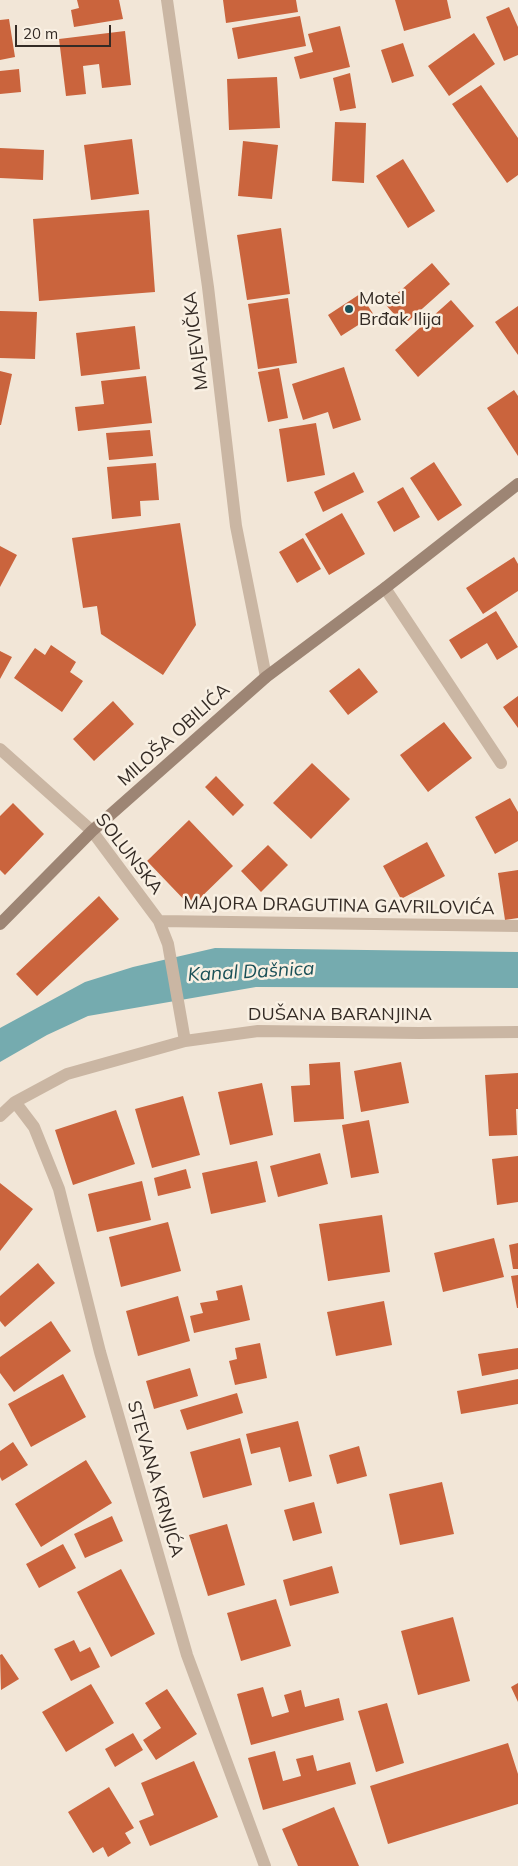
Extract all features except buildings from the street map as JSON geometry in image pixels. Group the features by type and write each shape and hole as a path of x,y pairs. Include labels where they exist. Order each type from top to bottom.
{"main road":[{"name":"MILOŠA OBILIĆA","path":"0,924 92,831 266,677 385,588 518,484"}],"street":[{"name":"MAJEVIČKA","path":"166,0 208,288 236,526 266,677"},
{"path":"385,588 501,762"},
{"name":"SOLUNSKA","path":"0,749 92,831 159,921 168,944 185,1041"},
{"name":"MAJORA DRAGUTINA GAVRILOVIĆA","path":"159,921 518,926"},
{"name":"DUŠANA BARANJINA","path":"0,1116 15,1102 67,1074 185,1041 258,1030 419,1033 518,1032"},
{"name":"STEVANA KRNJIĆA","path":"15,1102 34,1127 59,1189 100,1352 187,1655 265,1866"}],"water":[{"name":"Kanal Dašnica","path":"215,948 518,952 518,988 256,987 88,1016 47,1035 0,1062 0,1028 85,982 133,967"}],"place":[{"name":"Motel Brđak Ilija","path":"349,309"}]}
